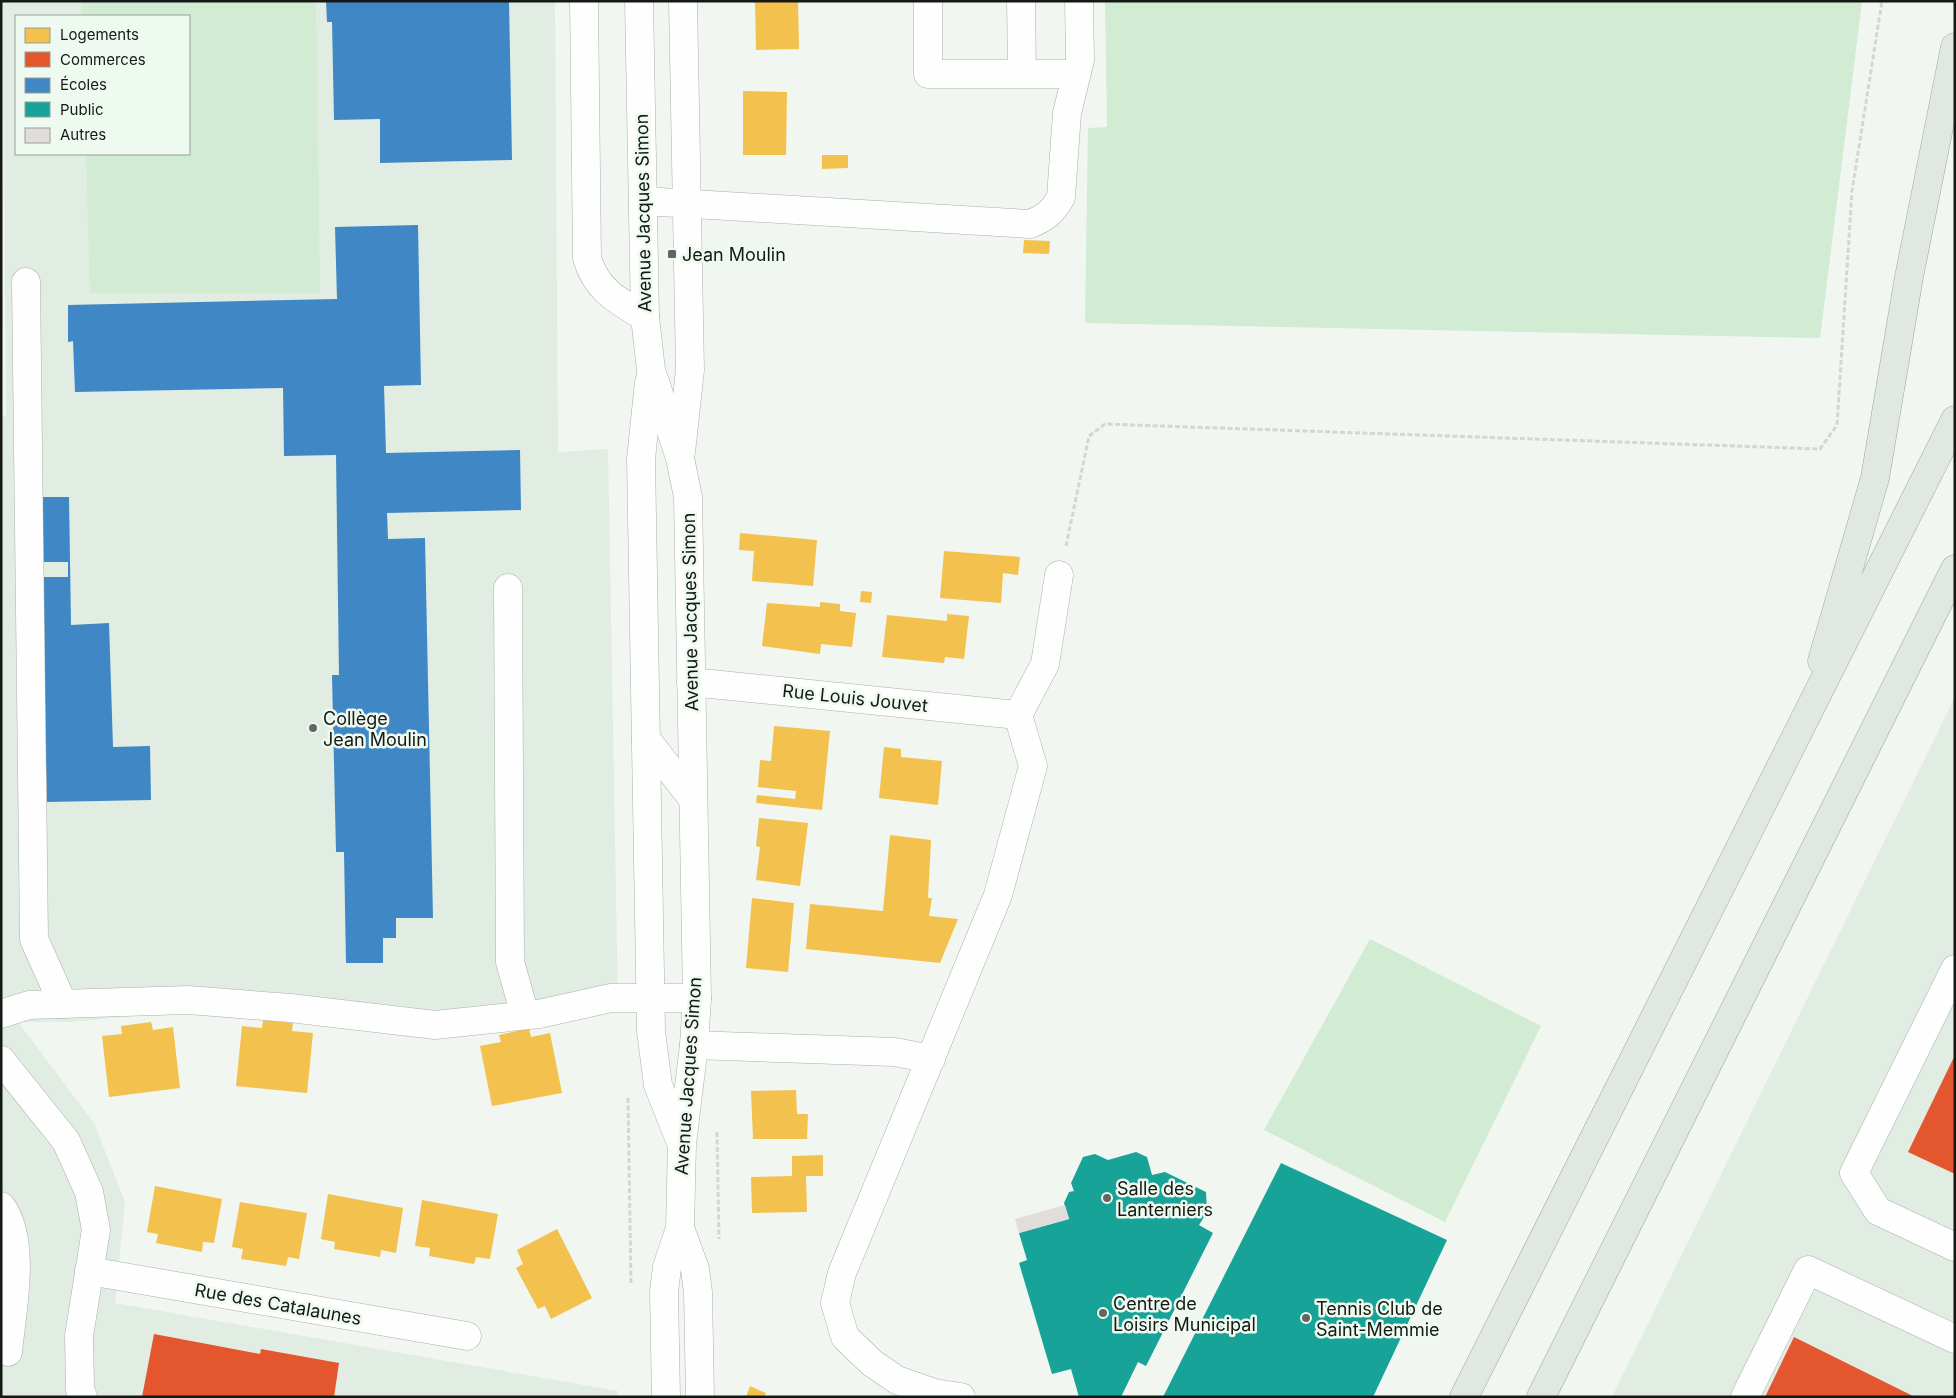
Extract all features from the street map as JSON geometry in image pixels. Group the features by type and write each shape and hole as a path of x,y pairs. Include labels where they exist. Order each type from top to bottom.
{"main road":[{"path":"1806,720 1842,586 1875,478 1909,277 1955,47"},
{"path":"1464,1397 1806,720 1955,420"},
{"path":"1541,1397 1955,569"}],"street":[{"path":"584,1 587,258 591,273 602,287 616,300 645,317"},
{"name":"Avenue Jacques Simon","path":"639,1 645,317 651,370 680,458 688,498 697,998 694,1045 682,1144 680,1228 667,1267 664,1292 666,1397"},
{"path":"680,458 690,370 683,1"},
{"path":"928,1 928,74 1022,72 1076,74"},
{"path":"1021,1 1022,72"},
{"path":"643,201 1030,224 1045,218 1055,209 1061,197 1067,113 1080,60 1079,1"},
{"path":"26,282 34,939 63,1004"},
{"path":"651,370 641,459 650,998 653,1062 658,1085 682,1144"},
{"path":"961,1397 934,1393 897,1380 872,1363 844,1337 835,1303 842,1273 998,894 1033,766 1018,715 1045,664 1059,575"},
{"path":"508,588 510,962 525,1015"},
{"name":"Rue Louis Jouvet","path":"691,682 1018,715"},
{"path":"646,739 693,799"},
{"path":"1955,969 1854,1173 1878,1211 1955,1247"},
{"path":"1,1014 29,1005 188,1000 290,1008 435,1025 525,1015 611,998 697,998"},
{"path":"694,1045 895,1052 931,1059"},
{"path":"1,1060 66,1141 89,1192 96,1230 79,1336 80,1389 83,1397"},
{"path":"1,1206 7,1213 16,1251 8,1352"},
{"name":"Avenue Jacques Simon","path":"680,1228 695,1269 698,1292 700,1397"},
{"path":"1745,1397 1808,1270 1955,1339"},
{"name":"Rue des Catalaunes","path":"89,1271 467,1336"}],"path":[{"path":"1059,575 1089,436 1105,424 1820,449 1837,425 1852,191 1882,1"}],"shaded area":[{"name":"Collège Jean Moulin","path":"3,1 555,1 558,452 608,449 618,1005 555,1021 190,1010 72,1022 18,1022 94,1123 125,1202 115,1303 618,1391 617,1397 1,1397 1,416 6,417"},
{"path":"1955,697 1955,1397 1612,1397"}],"green space":[{"path":"81,1 316,1 320,293 90,293 86,155 190,155 190,15 82,15"},
{"path":"1105,1 1862,1 1820,338 1085,323 1088,128 1107,127"},
{"path":"1370,939 1541,1026 1445,1222 1264,1130"}],"building: Logements":[{"path":"755,1 798,1 799,49 756,50"},
{"path":"743,91 787,92 786,155 743,155"},
{"path":"822,155 848,155 848,168 822,169"},
{"path":"1024,240 1050,241 1049,254 1023,253"},
{"path":"740,533 817,540 813,586 752,581 754,551 739,550"},
{"path":"944,551 1020,557 1018,575 1003,573 1001,603 940,598"},
{"path":"861,591 872,592 871,603 860,602"},
{"path":"820,602 840,604 840,611 856,613 852,647 821,644 820,654 762,646 767,603 820,607"},
{"path":"947,614 969,616 964,659 945,657 944,663 882,657 887,615 947,621"},
{"path":"774,726 830,731 822,810 756,803 757,795 795,799 796,791 758,787 760,760 771,761"},
{"path":"884,747 901,749 901,757 942,761 938,805 879,798"},
{"path":"759,818 808,823 800,886 756,880 760,847 756,846"},
{"path":"890,835 931,840 928,898 932,898 929,916 958,919 940,963 806,949 810,904 883,911"},
{"path":"752,898 794,903 788,972 746,968"},
{"path":"263,1020 293,1023 292,1031 313,1033 307,1093 236,1086 242,1026 262,1028"},
{"path":"151,1022 153,1030 173,1027 180,1088 109,1097 102,1036 122,1034 121,1026"},
{"path":"529,1028 531,1037 550,1033 562,1093 492,1106 480,1046 501,1042 499,1035"},
{"path":"796,1090 797,1114 808,1114 807,1139 753,1139 751,1091"},
{"path":"823,1155 823,1176 806,1176 807,1212 752,1213 751,1177 792,1176 792,1156"},
{"path":"155,1186 222,1199 214,1243 203,1242 202,1252 156,1243 158,1234 147,1232"},
{"path":"328,1194 403,1208 396,1253 381,1250 380,1257 334,1249 335,1242 321,1239"},
{"path":"422,1200 498,1214 490,1259 476,1257 474,1264 468,1263 429,1256 430,1248 415,1246"},
{"path":"240,1202 307,1213 299,1259 288,1257 286,1266 241,1259 243,1249 232,1247"},
{"path":"557,1229 592,1298 551,1319 545,1306 538,1309 516,1268 523,1264 517,1250"},
{"path":"750,1386 766,1393 764,1397 746,1397"}],"building: Commerces":[{"path":"1955,1055 1955,1174 1908,1152"},
{"path":"154,1334 260,1354 261,1349 339,1363 334,1397 142,1397"},
{"path":"1794,1337 1915,1397 1765,1397"}],"building: Écoles":[{"path":"326,1 509,1 512,160 380,163 380,119 334,120 332,22 327,22"},
{"path":"418,225 421,385 384,386 386,453 520,450 521,510 387,513 388,539 425,538 433,918 396,918 396,938 383,938 383,963 346,963 344,852 336,852 332,675 339,675 336,455 284,456 283,388 75,392 73,341 68,342 68,305 337,299 335,227"},
{"path":"40,497 69,497 71,625 109,623 113,747 150,746 151,800 47,802 41,577 68,577 68,562 41,562"}],"building: Public":[{"name":"Centre de Loisirs Municipal","path":"1136,1152 1147,1157 1152,1175 1165,1172 1206,1192 1207,1212 1199,1225 1213,1233 1146,1366 1138,1362 1121,1397 1079,1397 1071,1369 1052,1374 1019,1263 1027,1260 1019,1233 1069,1219 1064,1203 1069,1192 1074,1191 1071,1183 1083,1157 1095,1154 1108,1160"},
{"name":"Tennis Club de Saint-Memmie","path":"1281,1163 1447,1240 1373,1397 1163,1397"}],"building: Autres":[{"path":"1065,1205 1069,1219 1019,1233 1015,1219"}],"place":[{"name":"Jean Moulin","path":"672,254"},
{"name":"Collège Jean Moulin","path":"313,728"},
{"name":"Salle des Lanterniers","path":"1107,1198"},
{"name":"Centre de Loisirs Municipal","path":"1103,1313"},
{"name":"Tennis Club de Saint-Memmie","path":"1306,1318"}]}
